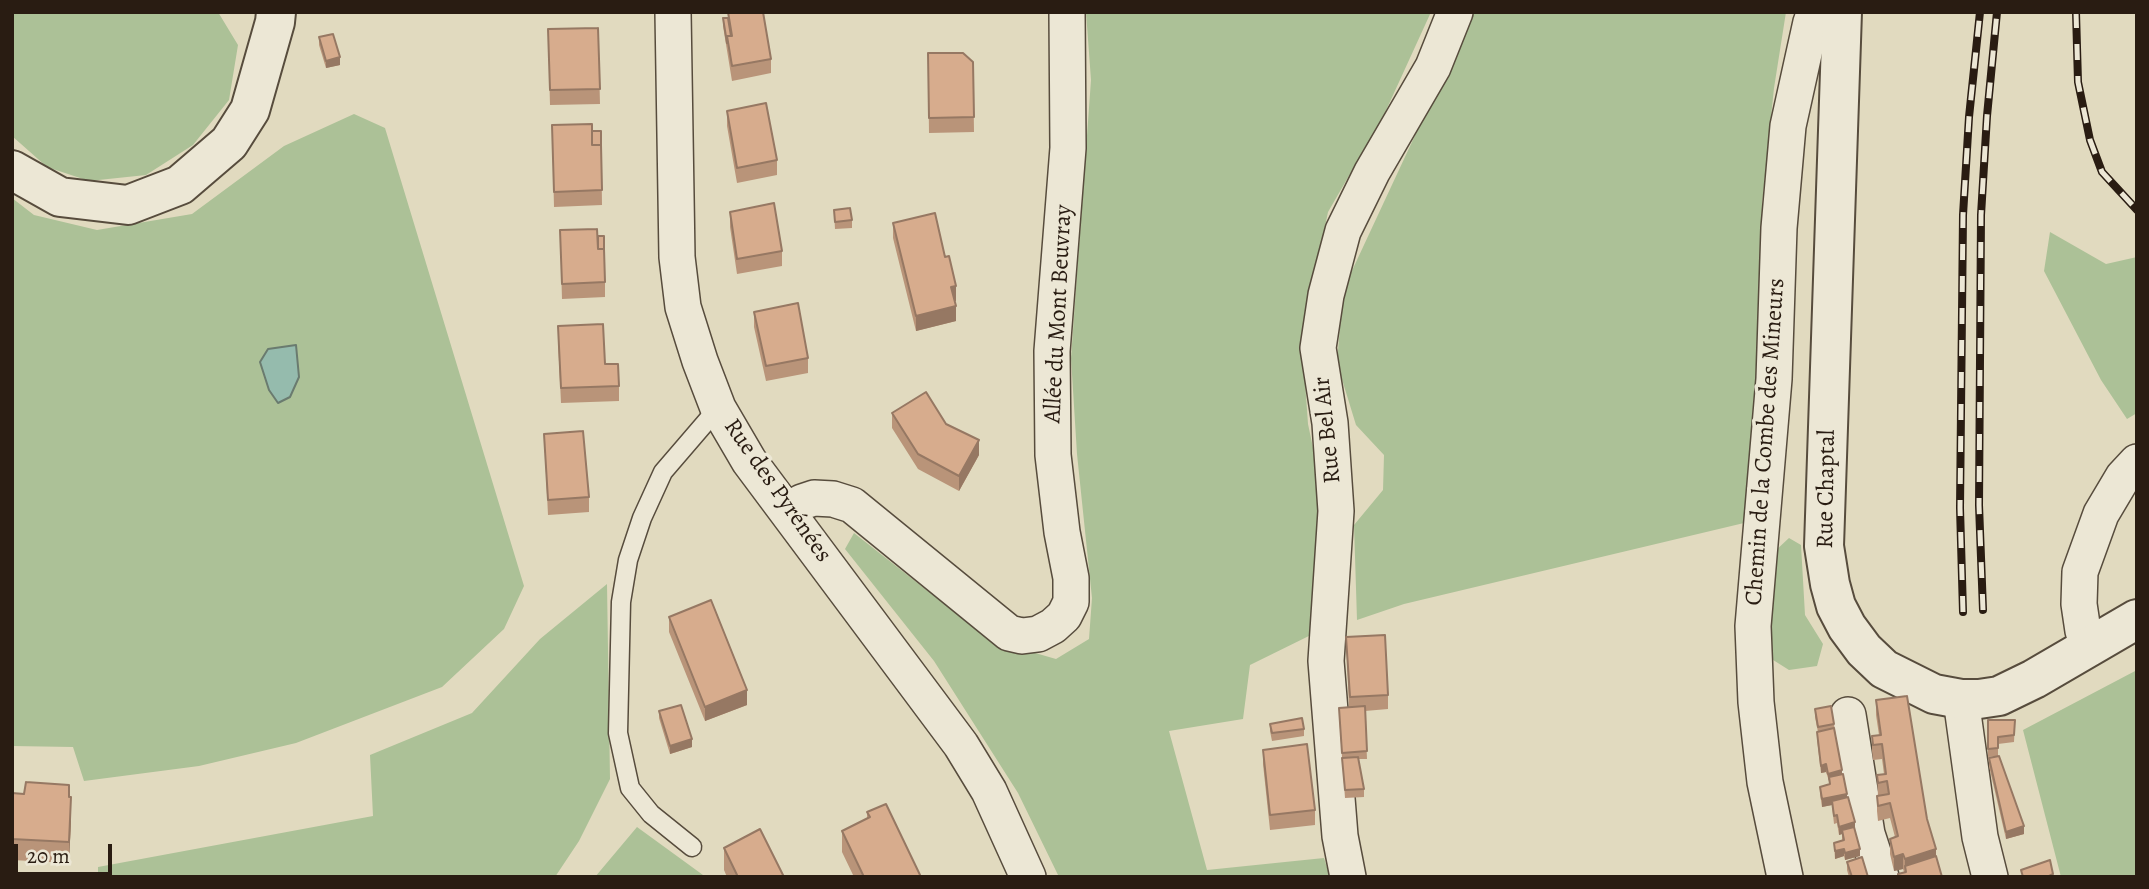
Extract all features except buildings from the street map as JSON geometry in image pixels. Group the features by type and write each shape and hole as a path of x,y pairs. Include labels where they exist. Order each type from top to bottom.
{"street":[{"path":"12,170 60,197 128,205 180,185 229,143 250,110 276,12"},
{"name":"Rue des Pyrénées","path":"673,12 677,257 683,307 718,408 749,461 961,744 989,791 1028,877"},
{"name":"Allée du Mont Beuvray","path":"787,511 814,498 833,499 852,505 1009,632 1022,636 1038,634 1064,616 1071,602 1071,578 1062,532 1053,455 1052,351 1068,148 1067,12"},
{"name":"Rue Bel Air","path":"1348,877 1339,836 1326,661 1336,511 1331,423 1318,348 1326,295 1343,231 1372,172 1433,67 1455,12"},
{"name":"Chemin de la Combe des Mineurs","path":"1785,877 1765,782 1756,702 1753,626 1774,379 1779,228 1788,126 1811,22 1820,12"},
{"name":"Rue Chaptal","path":"1842,12 1824,546 1830,584 1847,627 1864,650 1884,669 1934,694 1979,699 1999,696 2034,680 2137,619"},
{"path":"2092,646 2083,631 2080,572 2101,514 2123,477 2137,462"},
{"path":"1961,699 1980,837 1990,877"},
{"path":"1848,715 1867,834 1881,877"}],"lane":[{"path":"692,847 651,814 630,788 618,733 621,602 628,560 642,518 663,472 718,408"}],"shaded area":[{"path":"12,12 218,12 238,45 229,100 193,145 146,175 89,181 47,167 12,136"},
{"path":"1086,12 1431,12 1383,117 1328,212 1302,339 1308,424 1324,500 1317,632 1250,665 1243,719 1169,731 1207,870 1324,858 1330,877 1059,877 1018,793 934,661 845,549 854,533 990,640 1056,659 1089,639 1092,598 1077,454 1071,358 1091,80"},
{"path":"1466,12 1786,12 1774,88 1762,204 1761,356 1744,523 1404,604 1357,620 1354,525 1383,490 1384,455 1356,425 1337,363 1343,290 1459,41"},
{"path":"354,114 385,128 524,586 504,629 442,687 296,743 199,766 84,781 73,747 12,746 12,198 34,215 97,230 192,214 284,146"},
{"path":"2050,232 2106,264 2137,257 2137,413 2127,419 2101,380 2044,271"},
{"path":"296,345 299,377 290,397 278,403 269,390 260,362 268,349"},
{"path":"1789,538 1801,545 1805,615 1823,644 1817,666 1789,670 1770,658 1774,552"},
{"path":"607,584 610,779 579,841 555,877 98,877 98,867 373,816 370,755 472,713 540,639"},
{"path":"2137,670 2137,877 2061,877 2023,730"},
{"path":"637,827 703,875 704,877 595,877"}],"railway":[{"path":"1963,612 1960,508 1963,215 1969,117 1980,12"},
{"path":"1983,610 1979,505 1981,215 1997,12"},
{"path":"2076,12 2078,82 2090,140 2102,172 2137,210"}]}
